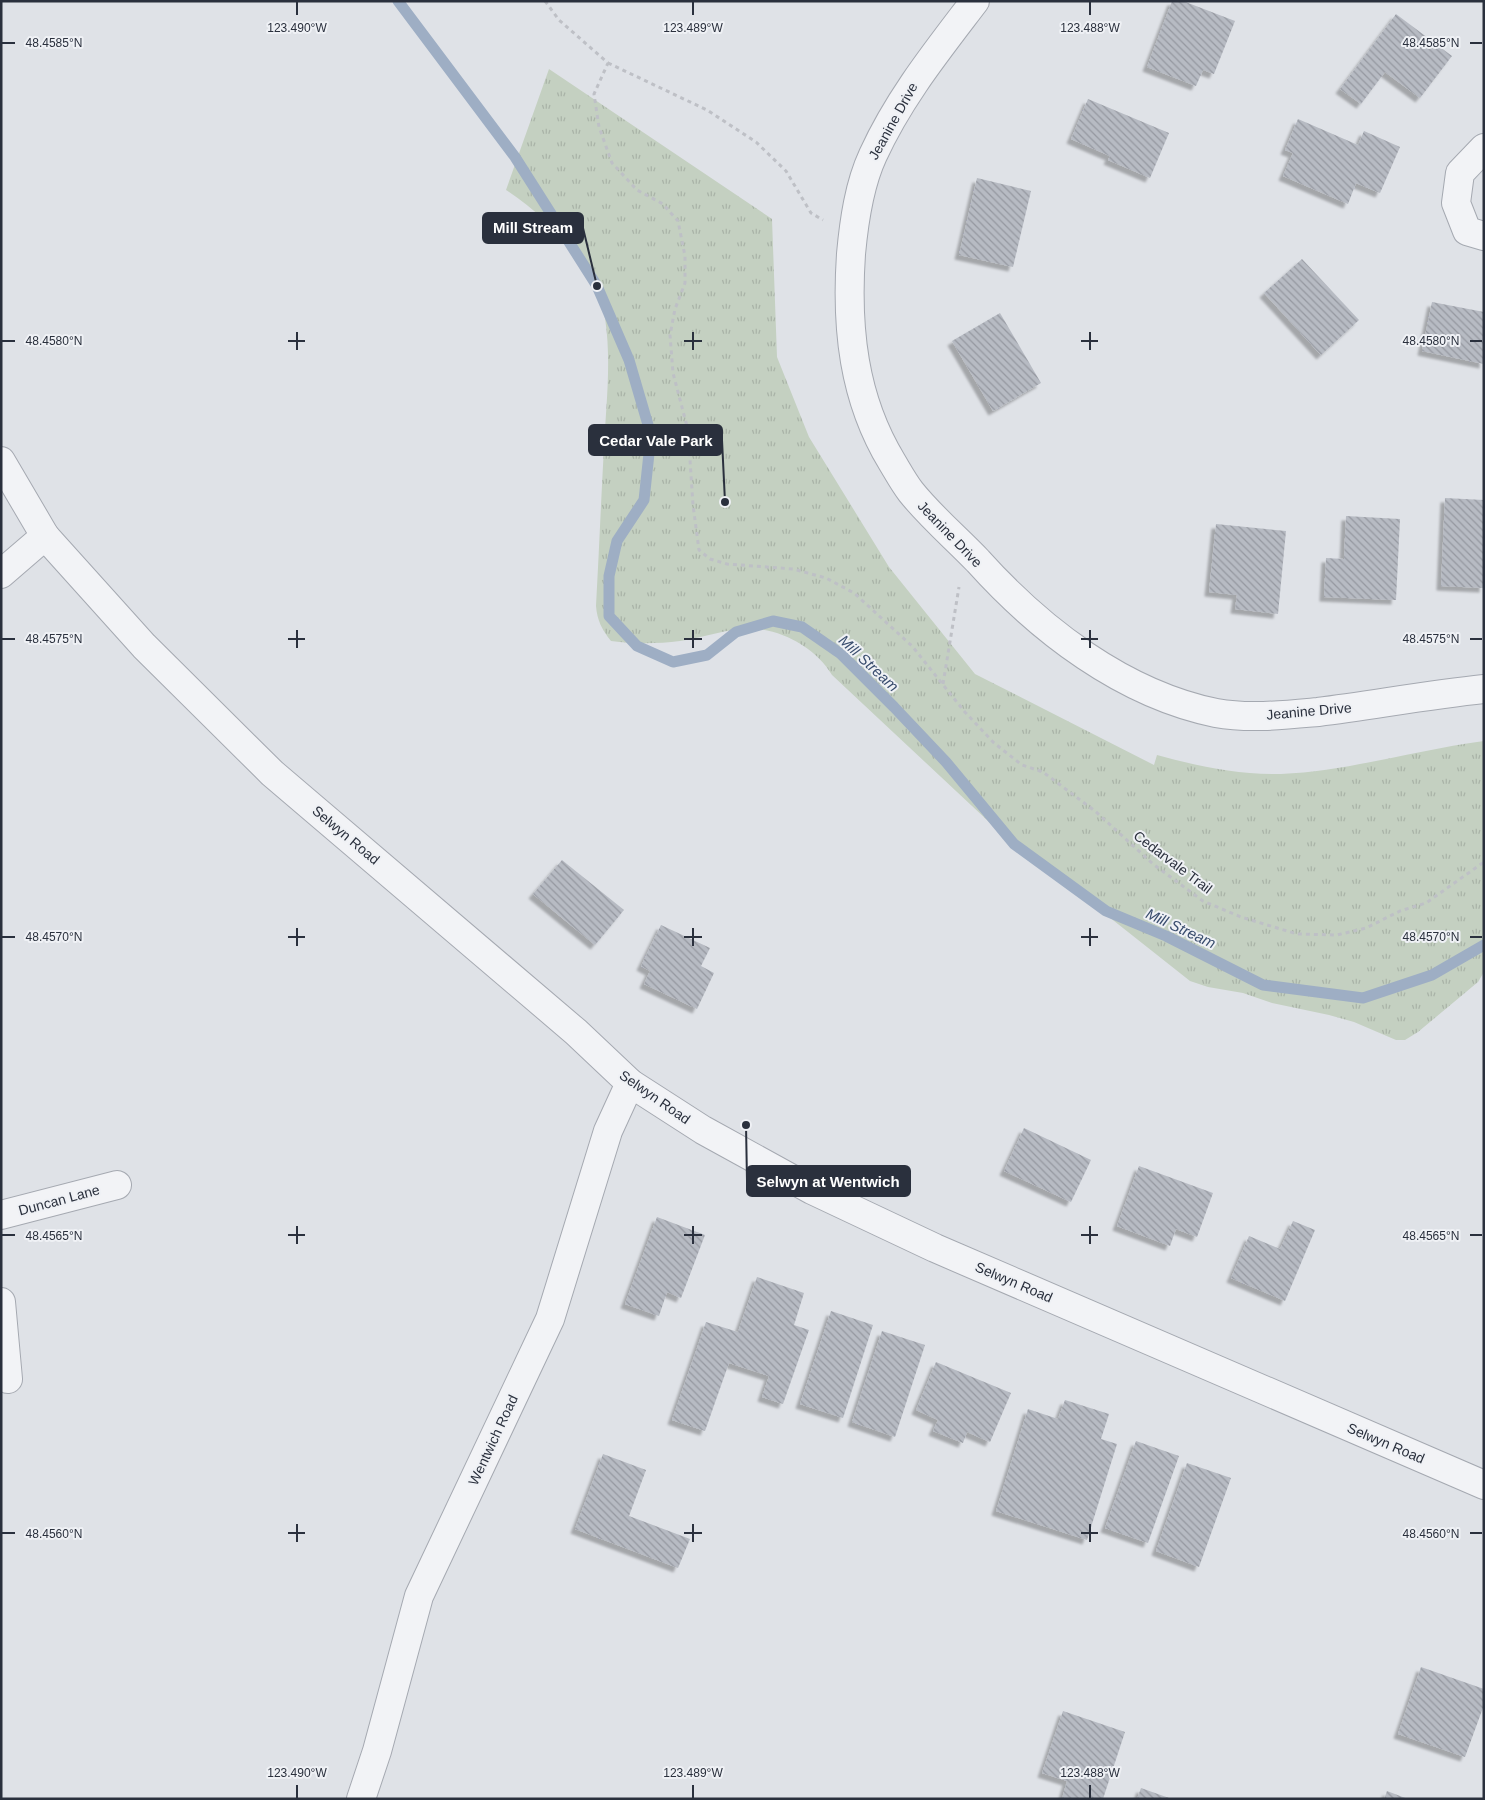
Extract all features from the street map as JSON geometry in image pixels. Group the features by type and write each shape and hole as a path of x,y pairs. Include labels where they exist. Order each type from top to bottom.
{"street":[{"name":"Jeanine Drive","path":"975,1 905,94 872,157 860,192 852,237 848,296 852,352 864,401 882,445 910,491 993,579 1032,615 1113,674 1176,703 1219,714 1278,716 1484,689"},
{"path":"1484,148 1460,173 1456,203 1467,231 1484,236"},
{"name":"Selwyn Road","path":"1,461 45,536 144,646 272,773 561,1020 630,1082 703,1130 812,1190 891,1228 1484,1485"},
{"path":"1,574 45,536"},
{"name":"Wentwich Road","path":"361,1799 377,1751 420,1596 550,1319 608,1131 630,1082"},
{"name":"Duncan Lane","path":"1,1215 117,1185"},
{"path":"1,1302 8,1379"}],"path":[{"path":"545,1 559,20 608,63 707,110 756,142 786,171 811,213 852,237"},
{"name":"Cedarvale Trail","path":"608,63 594,94 599,127 612,163 637,190 663,204 678,221 685,256 685,283 675,309 670,335 673,373 688,430 693,505 699,550 710,559 727,564 793,569 826,578 854,592 912,646 943,685 994,743 1022,765 1043,772 1095,811 1123,839 1203,901 1242,917 1296,934 1337,935 1366,928 1400,911 1426,903 1484,862"},
{"path":"943,685 957,590 977,560"}],"green space":[{"path":"549,69 772,219 777,357 809,437 889,567 975,674 1154,765 1157,755 1218,769 1281,774 1357,765 1484,741 1484,972 1478,982 1418,1032 1405,1040 1396,1040 1354,1022 1190,981 1042,864 1007,842 1003,835 832,675 825,665 805,647 780,634 754,629 733,630 671,642 637,643 611,641 601,625 596,606 608,387 606,322 595,286 578,258 545,220 506,190"}],"building":[{"path":"1172,1 1183,1 1235,21 1214,74 1203,70 1196,86 1147,67"},
{"path":"1396,14 1452,56 1420,98 1385,72 1361,104 1340,89"},
{"path":"1088,99 1169,133 1150,178 1108,160 1110,156 1071,139"},
{"path":"1298,119 1358,145 1364,131 1400,147 1380,193 1356,183 1348,204 1283,176 1293,153 1285,150"},
{"path":"977,178 1031,191 1013,267 959,255"},
{"path":"1302,259 1359,320 1321,355 1264,293"},
{"path":"1432,302 1484,312 1484,364 1422,351"},
{"path":"1000,313 1041,383 993,411 952,341"},
{"path":"1445,498 1484,500 1484,588 1441,586"},
{"path":"1346,516 1400,519 1396,600 1324,597 1326,558 1344,559"},
{"path":"1216,524 1286,531 1278,614 1235,609 1237,595 1209,592"},
{"path":"562,860 624,910 595,945 533,894"},
{"path":"661,925 710,948 701,966 714,973 697,1009 644,984 650,971 641,966"},
{"path":"1024,1128 1091,1160 1071,1202 1004,1171"},
{"path":"1139,1166 1213,1193 1197,1237 1176,1229 1170,1246 1117,1226"},
{"path":"657,1217 705,1235 681,1298 667,1292 659,1316 625,1304"},
{"path":"1293,1221 1315,1230 1285,1301 1231,1278 1249,1236 1280,1249"},
{"path":"757,1277 804,1293 794,1325 809,1330 783,1404 762,1397 769,1376 729,1363 705,1431 672,1420 706,1322 738,1332"},
{"path":"831,1311 873,1325 843,1418 800,1404"},
{"path":"882,1331 925,1345 895,1437 852,1422"},
{"path":"936,1362 1011,1393 990,1442 967,1432 963,1443 933,1431 938,1420 916,1410"},
{"path":"1065,1400 1109,1414 1101,1439 1117,1444 1087,1540 996,1511 1028,1409 1058,1419"},
{"path":"1136,1441 1179,1456 1148,1543 1105,1528"},
{"path":"603,1454 646,1470 629,1516 690,1539 678,1568 575,1529"},
{"path":"1187,1463 1231,1478 1199,1567 1156,1551"},
{"path":"1421,1667 1484,1689 1484,1705 1465,1757 1398,1734"},
{"path":"1063,1711 1125,1732 1103,1799 1062,1799 1067,1781 1042,1773"},
{"path":"1141,1788 1169,1798 1169,1799 1137,1799"},
{"path":"1387,1791 1408,1799 1384,1799"}],"waterway":[{"name":"Mill Stream","path":"398,1 515,157 597,286 629,360 651,435 644,500 617,541 609,576 609,616 637,646 673,662 707,655 736,632 773,621 802,627 841,654 894,707 946,762 1014,844 1106,911 1166,936 1263,985 1363,998 1432,975 1484,945"}],"place":[{"name":"Mill Stream","path":"597,286"},
{"name":"Cedar Vale Park","path":"725,502"},
{"name":"Selwyn at Wentwich","path":"746,1125"}]}
